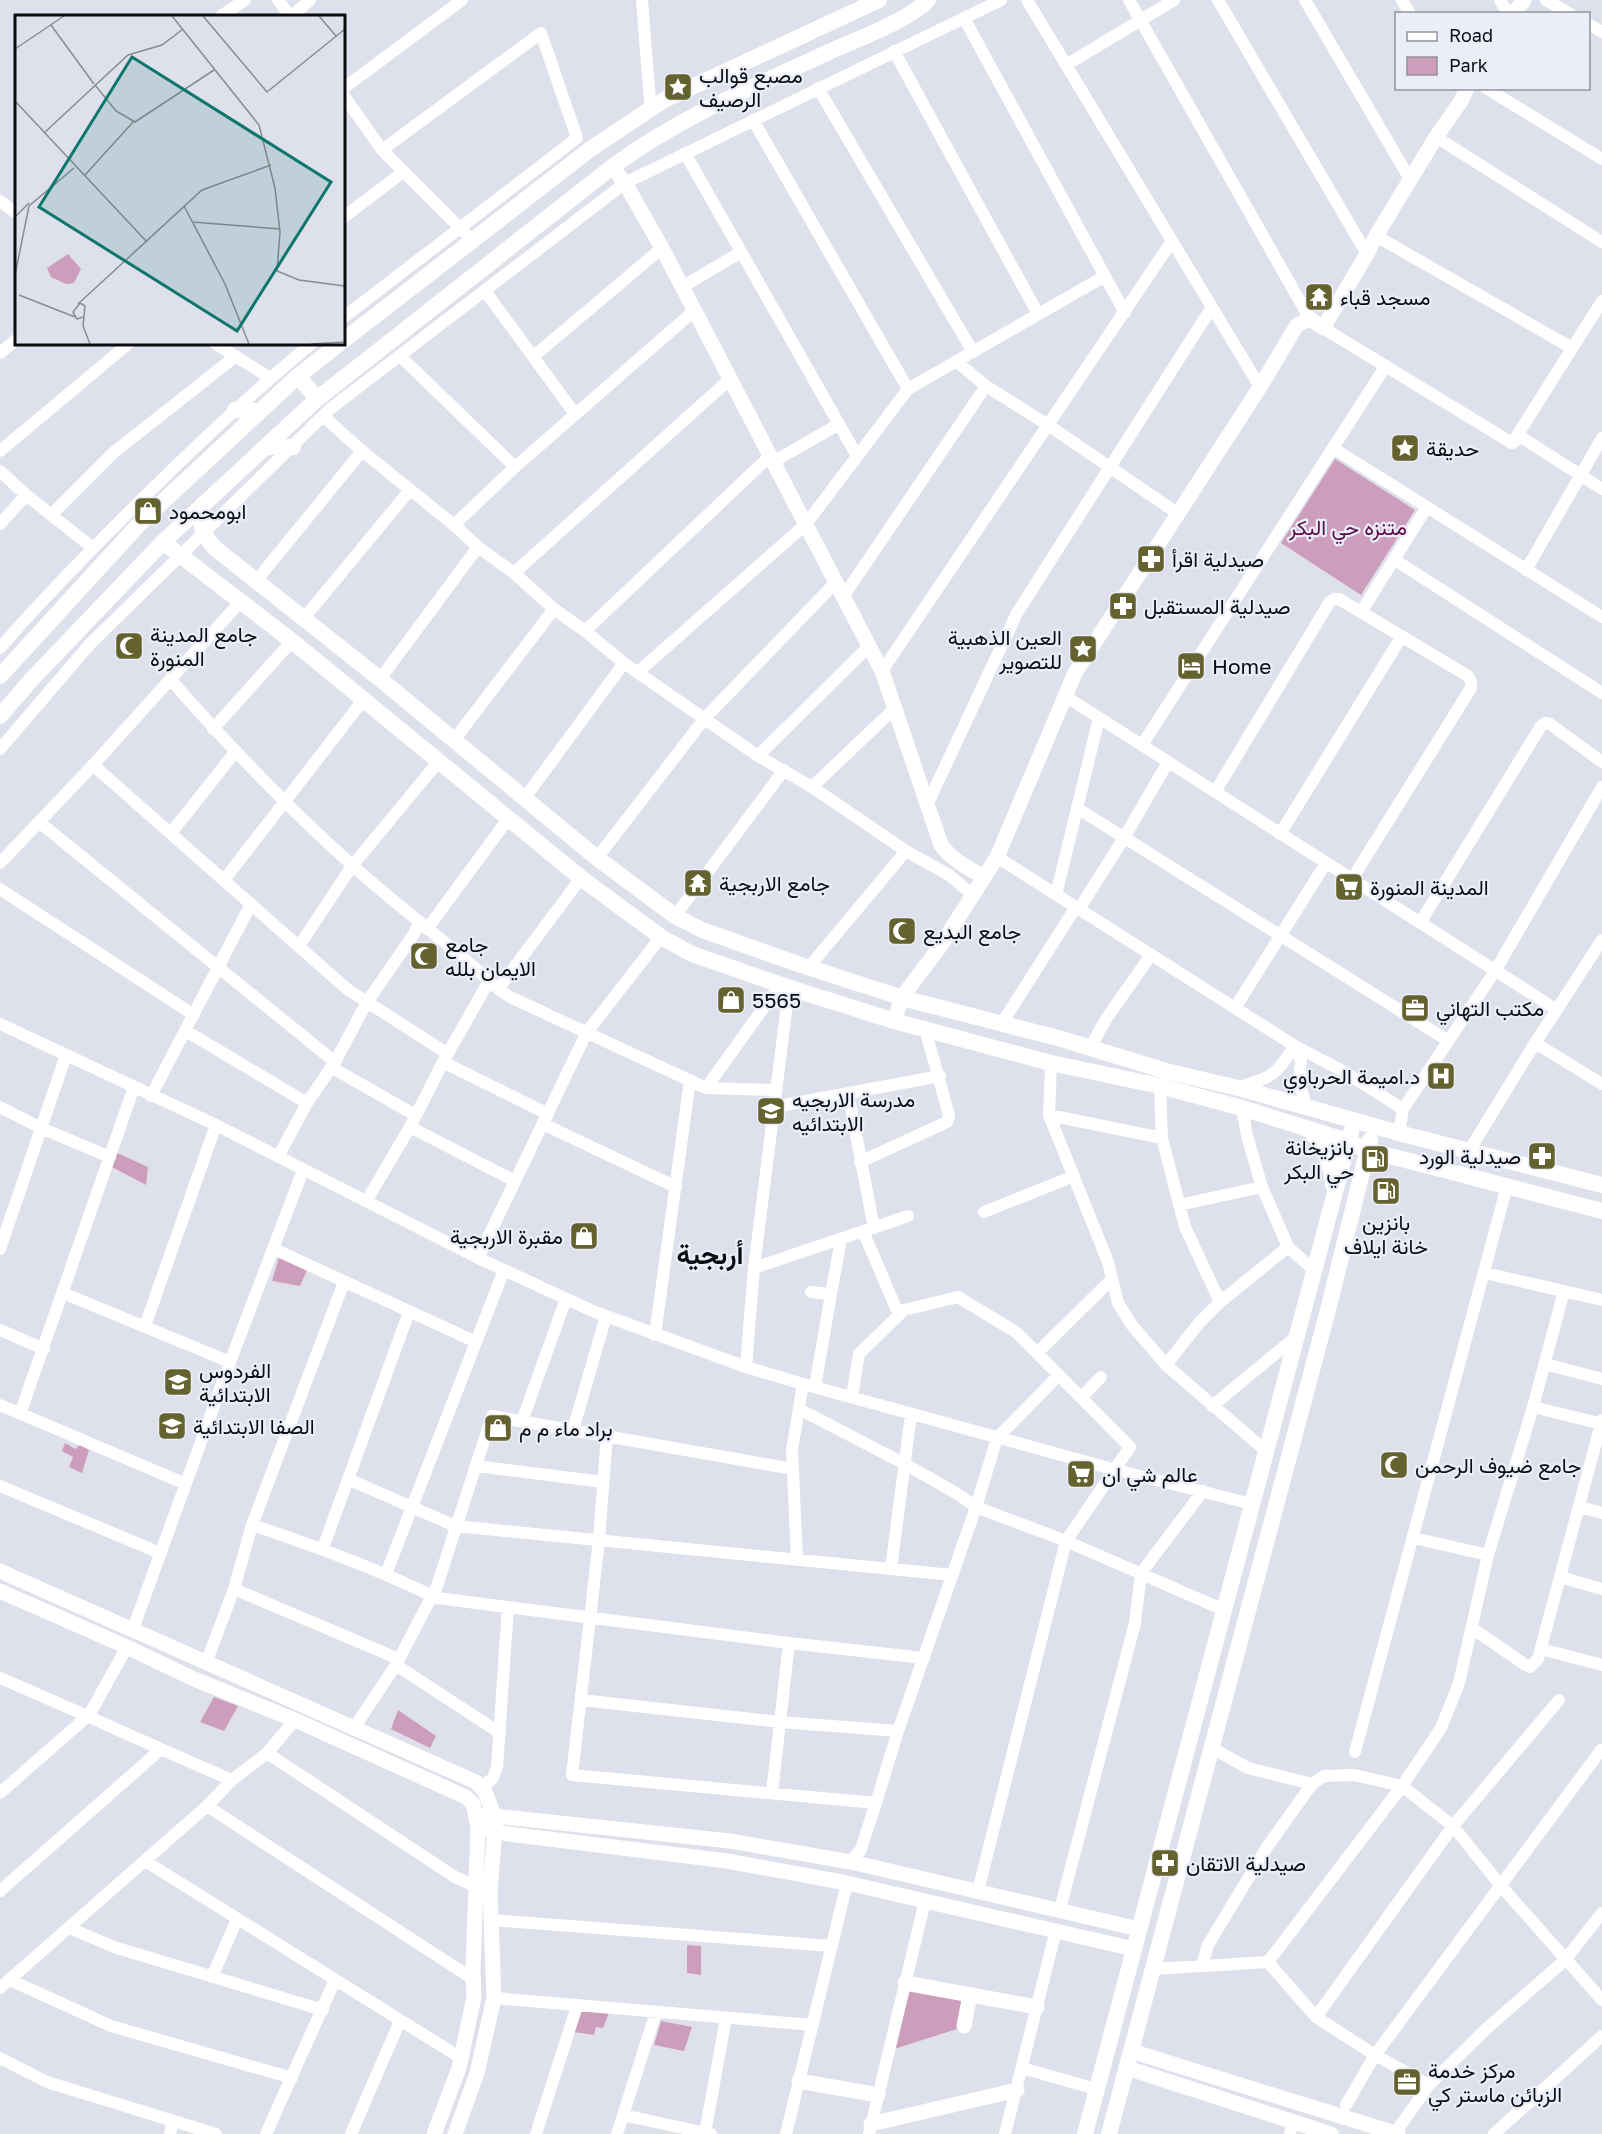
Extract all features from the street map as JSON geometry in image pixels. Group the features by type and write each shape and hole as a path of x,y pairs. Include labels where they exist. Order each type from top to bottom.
{"main road":[{"path":"345,339 589,150 664,100 879,0"},
{"path":"0,716 31,680 163,542 317,399 612,167 676,125 893,23 928,0"},
{"path":"0,676 142,521 298,376 338,345"},
{"path":"298,376 317,399"},
{"path":"235,410 260,411"},
{"path":"265,447 293,447"},
{"path":"203,504 200,527 216,549 380,679 597,858 675,916 702,930 808,968 902,997 1002,1023 1166,1071 1602,1185"},
{"path":"163,542 292,640 581,878 661,937 692,954 894,1021 1052,1063 1160,1086 1242,1108 1347,1141 1367,1150 1602,1211"},
{"path":"227,590 242,570"},
{"path":"1085,2134 1354,1121"},
{"path":"1109,2134 1251,1604 1373,1126"},
{"path":"1309,1129 1326,1152 1334,1195"},
{"path":"1358,1190 1366,1172 1372,1165 1388,1159 1412,1161"},
{"path":"1323,1236 1345,1242"},
{"path":"1226,1604 1236,1612 1243,1612 1251,1604"},
{"path":"1213,1649 1220,1641 1227,1641 1236,1647 1237,1654"}],"street":[{"path":"222,15 245,0"},
{"path":"278,0 290,15"},
{"path":"292,15 310,0"},
{"path":"345,87 462,0"},
{"path":"642,0 650,101"},
{"path":"0,749 90,644 323,416 625,183 1001,0"},
{"path":"1027,0 1260,387"},
{"path":"1129,0 1316,324 1512,443"},
{"path":"1066,65 1174,0"},
{"path":"1218,0 1367,254"},
{"path":"1305,0 1411,181"},
{"path":"1515,12 1524,0"},
{"path":"1546,0 1567,12"},
{"path":"964,18 1125,312"},
{"path":"345,316 577,138 541,33 382,150"},
{"path":"894,51 1038,314"},
{"path":"818,88 973,351"},
{"path":"1489,90 1602,159"},
{"path":"1316,324 1367,254 1461,93"},
{"path":"345,97 382,150 471,240"},
{"path":"753,120 908,389"},
{"path":"1436,137 1602,242"},
{"path":"685,153 857,456"},
{"path":"612,167 625,183 662,248 882,670 941,845 962,865 984,877"},
{"path":"345,216 403,172"},
{"path":"0,201 15,212"},
{"path":"1376,236 1572,348"},
{"path":"882,670 1172,241"},
{"path":"534,356 662,248"},
{"path":"682,286 741,252"},
{"path":"638,672 806,524 908,389 1105,276"},
{"path":"485,291 575,414"},
{"path":"1512,443 1602,301"},
{"path":"927,805 1017,613 1212,307"},
{"path":"454,525 515,467 695,310"},
{"path":"894,1021 902,997 939,948 997,857 1076,673 1260,387 1297,325 1316,324"},
{"path":"0,353 15,341"},
{"path":"0,451 127,345"},
{"path":"218,345 270,378"},
{"path":"0,648 28,615 171,470 270,378 310,345"},
{"path":"51,515 113,453 236,356"},
{"path":"400,356 515,467"},
{"path":"956,361 986,386 1177,513"},
{"path":"1142,746 1385,367"},
{"path":"514,573 730,379"},
{"path":"843,597 986,386"},
{"path":"323,416 362,452 454,525 478,547 514,573 554,609 624,663 758,756 812,787 906,851 949,874 973,895"},
{"path":"585,631 772,459 839,424"},
{"path":"1512,443 1521,437 1602,489"},
{"path":"1526,570 1602,438"},
{"path":"1333,448 1602,617"},
{"path":"256,581 362,452"},
{"path":"0,471 26,495 93,548"},
{"path":"304,618 410,490"},
{"path":"0,524 26,495"},
{"path":"1361,612 1427,507"},
{"path":"380,679 478,547"},
{"path":"1395,560 1602,693"},
{"path":"597,858 705,718 836,582"},
{"path":"1215,792 1329,603 1334,599 1339,599 1468,676 1472,682 1471,688 1352,879"},
{"path":"0,863 93,765 241,601"},
{"path":"454,740 554,609"},
{"path":"1280,834 1402,636"},
{"path":"213,729 292,640"},
{"path":"758,756 869,646"},
{"path":"524,799 624,663"},
{"path":"170,679 213,729 284,802 352,866 494,985 706,1088 775,1090"},
{"path":"1065,696 1557,1010"},
{"path":"224,880 364,699"},
{"path":"812,787 894,709"},
{"path":"1056,895 1099,718"},
{"path":"1420,923 1540,726 1545,723 1550,724 1602,762"},
{"path":"171,833 236,751"},
{"path":"299,946 352,866 440,761"},
{"path":"1002,1023 1124,838 1168,762"},
{"path":"93,765 347,989 445,1058 545,1119 676,1187"},
{"path":"675,916 784,770"},
{"path":"1399,1133 1403,1109 1495,971 1602,787"},
{"path":"1077,808 1447,1040"},
{"path":"278,1157 307,1103 333,1065 367,1002 414,934 423,926 508,819"},
{"path":"39,822 219,968 333,1065 415,1115"},
{"path":"808,968 906,851"},
{"path":"997,857 1294,1046 1343,1071 1403,1109"},
{"path":"1235,1008 1326,863"},
{"path":"367,1200 410,1127 445,1058 494,985 581,878"},
{"path":"0,889 194,1015"},
{"path":"151,1096 251,904"},
{"path":"478,1258 587,1032 661,937"},
{"path":"1469,1151 1602,940"},
{"path":"1090,1048 1106,1018 1150,955"},
{"path":"706,1088 784,986"},
{"path":"746,1367 754,1268 774,1107 784,986"},
{"path":"0,1025 216,1125 478,1258 566,1299 655,1335 809,1386 1116,1470 1252,1504"},
{"path":"860,1162 947,1122 949,1115 940,1076 925,1029"},
{"path":"186,1031 307,1103"},
{"path":"1535,1043 1602,1084"},
{"path":"1235,1088 1259,1082 1277,1071 1284,1064 1294,1046"},
{"path":"1294,1046 1301,1061 1299,1082 1307,1108"},
{"path":"0,1249 66,1055"},
{"path":"1052,1063 1049,1115 1108,1262 1118,1303 1166,1365 1266,1451"},
{"path":"774,1107 940,1076"},
{"path":"655,1335 690,1080"},
{"path":"1160,1086 1161,1138 1185,1227 1220,1302"},
{"path":"20,1414 134,1087"},
{"path":"848,1093 860,1162 868,1229 899,1315"},
{"path":"0,1107 41,1128 110,1157"},
{"path":"1242,1108 1247,1136 1262,1186 1288,1247 1314,1270"},
{"path":"1049,1115 1161,1138"},
{"path":"145,1326 216,1125"},
{"path":"410,1127 515,1181"},
{"path":"133,1629 303,1170"},
{"path":"984,1212 1074,1176"},
{"path":"1179,1204 1262,1186"},
{"path":"1355,1752 1507,1186"},
{"path":"754,1268 908,1216"},
{"path":"797,1560 792,1450 799,1408 809,1386 831,1294 841,1239"},
{"path":"1166,1365 1199,1323 1220,1302 1288,1247"},
{"path":"274,1249 476,1342"},
{"path":"386,1574 504,1270"},
{"path":"1485,1273 1602,1300"},
{"path":"1037,1353 1112,1279"},
{"path":"206,1663 234,1589 252,1525 344,1282"},
{"path":"1268,1962 1401,1786 1441,1728 1460,1683 1488,1555 1533,1407 1564,1291"},
{"path":"812,1292 831,1294"},
{"path":"63,1293 230,1362"},
{"path":"852,1397 859,1353 904,1310 958,1297 1016,1332 1130,1447 1066,1541 978,1891"},
{"path":"522,1421 566,1299"},
{"path":"322,1548 409,1312"},
{"path":"573,1430 606,1316"},
{"path":"0,1330 44,1348"},
{"path":"1212,1406 1297,1336"},
{"path":"1545,1364 1602,1380"},
{"path":"851,1863 861,1849 898,1731 976,1507 997,1438 1059,1375"},
{"path":"1082,1397 1101,1377"},
{"path":"0,1405 186,1484"},
{"path":"1472,1628 1530,1667 1538,1659 1602,1423 1533,1407"},
{"path":"799,1408 905,1464 976,1507 1066,1541 1141,1573 1226,1604"},
{"path":"891,1569 911,1414"},
{"path":"354,1728 398,1662 437,1586 492,1416 793,1469"},
{"path":"607,1435 599,1540 572,1775 876,1803"},
{"path":"476,1466 603,1482"},
{"path":"348,1479 455,1526 952,1575"},
{"path":"0,1486 160,1553"},
{"path":"1060,1909 1135,1623 1141,1573 1203,1491"},
{"path":"1579,1507 1602,1513"},
{"path":"252,1525 322,1548 437,1598 924,1658"},
{"path":"1414,1538 1488,1555"},
{"path":"0,1571 476,1782 485,1792 494,1815 495,1831 490,1894 494,1998 477,2073 455,2134"},
{"path":"1560,1577 1602,1589"},
{"path":"234,1589 398,1662 500,1733"},
{"path":"0,1591 194,1679 324,1732 466,1797 473,1804 477,1821 474,1997 452,2089 434,2134"},
{"path":"481,1788 493,1778 497,1767 508,1607"},
{"path":"772,1793 789,1643"},
{"path":"0,1793 89,1715 127,1647"},
{"path":"1541,1649 1602,1665"},
{"path":"0,1692 5,1680 89,1715 160,1750 232,1780"},
{"path":"581,1700 780,1722 898,1731"},
{"path":"1316,2017 1453,1826 1559,1700"},
{"path":"324,1732 332,1717"},
{"path":"292,2078 111,2026 5,1984 207,1806 232,1780 267,1753 295,1720"},
{"path":"1212,1748 1248,1768 1312,1784"},
{"path":"0,1891 160,1750"},
{"path":"1346,2104 1375,2055 1601,1750"},
{"path":"267,1753 455,1877 477,1887"},
{"path":"1202,1965 1208,1945 1214,1935 1268,1847 1312,1784 1324,1776 1354,1775 1401,1786 1453,1826 1501,1886 1602,2000"},
{"path":"207,1806 473,1979"},
{"path":"477,1821 494,1815 730,1840 851,1863 1060,1909 1139,1929"},
{"path":"477,1821 495,1831 727,1861 847,1883 1134,1949"},
{"path":"145,1861 461,2058"},
{"path":"786,2134 847,1883"},
{"path":"925,1901 870,2129 1017,2090"},
{"path":"1131,2051 1399,2130 1429,2085 1486,2029 1566,1958 1602,1913"},
{"path":"212,1977 237,1919"},
{"path":"491,1920 832,1946"},
{"path":"69,1928 117,1948 323,2010"},
{"path":"1005,2134 1056,1930"},
{"path":"1153,1969 1268,1962"},
{"path":"1268,1962 1316,2017 1375,2055 1429,2085"},
{"path":"266,2134 336,1980"},
{"path":"905,1983 1037,2007"},
{"path":"964,2026 970,1995"},
{"path":"494,1998 813,2025"},
{"path":"536,2134 577,2006"},
{"path":"617,2134 656,2012"},
{"path":"623,2115 708,2133 726,2018"},
{"path":"351,2134 400,2021"},
{"path":"1494,2134 1602,2037"},
{"path":"0,2058 47,2082 216,2134"},
{"path":"1022,2068 1096,2089"},
{"path":"1127,2068 1292,2128 1331,2134"},
{"path":"799,2081 878,2095"},
{"path":"170,2134 173,2121"}],"green space":[{"name":"متنزه حي البكر","path":"1335,459 1415,510 1361,595 1281,543"},
{"path":"115,1152 148,1167 146,1185 112,1167"},
{"path":"279,1257 307,1270 300,1286 272,1281"},
{"path":"65,1443 75,1449 80,1445 89,1450 82,1473 69,1467 73,1457 62,1451"},
{"path":"214,1697 238,1706 224,1731 200,1722"},
{"path":"398,1710 436,1736 430,1748 391,1729"},
{"path":"687,1945 701,1946 701,1975 687,1973"},
{"path":"908,1986 964,1998 957,2029 894,2049"},
{"path":"580,2010 609,2013 603,2028 596,2027 594,2035 574,2032"},
{"path":"661,2021 692,2027 684,2051 654,2045"}],"place":[{"name":"مصبع قوالب الرصيف","path":"678,87"},
{"name":"مسجد قباء","path":"1319,297"},
{"name":"حديقة","path":"1405,448"},
{"name":"ابومحمود","path":"148,511"},
{"name":"صيدلية اقرأ","path":"1151,559"},
{"name":"صيدلية المستقبل","path":"1123,606"},
{"name":"جامع المدينة المنورة","path":"129,646"},
{"name":"العين الذهبية للتصوير","path":"1083,649"},
{"name":"Home","path":"1191,666"},
{"name":"جامع الاربجية","path":"698,883"},
{"name":"المدينة المنورة","path":"1349,887"},
{"name":"جامع البديع","path":"902,931"},
{"name":"جامع الايمان بلله","path":"424,956"},
{"name":"5565","path":"731,1000"},
{"name":"مكتب التهاني","path":"1415,1008"},
{"name":"د.اميمة الحرباوي","path":"1441,1076"},
{"name":"مدرسة الاربجيه الابتدائيه","path":"771,1111"},
{"name":"صيدلية الورد","path":"1542,1156"},
{"name":"بانزيخانة حي البكر","path":"1375,1159"},
{"name":"بانزين خانة ايلاف","path":"1386,1191"},
{"name":"مقبرة الاربجية","path":"584,1236"},
{"name":"الفردوس الابتدائية","path":"178,1382"},
{"name":"الصفا الابتدائية","path":"172,1426"},
{"name":"براد ماء م م","path":"498,1428"},
{"name":"جامع ضيوف الرحمن","path":"1394,1465"},
{"name":"عالم شي ان","path":"1081,1474"},
{"name":"صيدلية الاتقان","path":"1165,1863"},
{"name":"مركز خدمة الزبائن ماستر كي","path":"1407,2082"}],"district":[{"name":"أربجية","path":"710,1254"}]}
